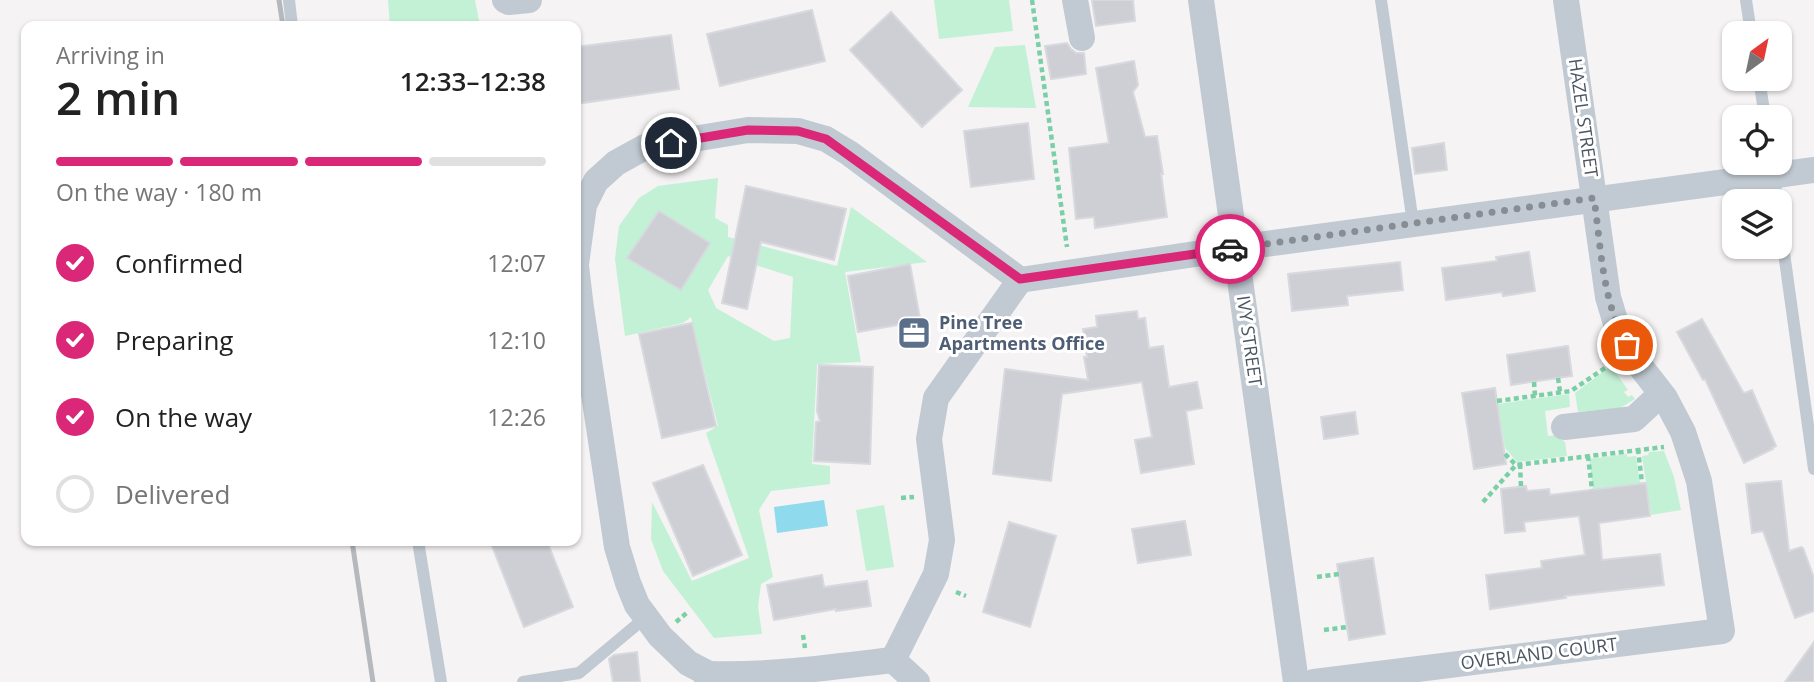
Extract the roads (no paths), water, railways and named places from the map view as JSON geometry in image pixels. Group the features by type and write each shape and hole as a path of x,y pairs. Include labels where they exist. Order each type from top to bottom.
{"street":[{"path":"505,0 529,0"},
{"path":"1075,0 1082,38"},
{"name":"IVY STREET","path":"1201,0 1296,682"},
{"name":"HAZEL STREET","path":"1566,0 1608,297 1616,327 1683,432 1699,481 1722,631"},
{"path":"581,228 584,205 596,181 616,163 645,147 748,130 798,131 826,139 849,153 1020,279 1594,198 1736,175"},
{"path":"1792,169 1814,170"},
{"path":"893,660 936,574 942,540 929,439 936,398 1020,279"},
{"path":"581,305 617,547 637,606 660,636 708,678 893,660 917,682"},
{"path":"1564,427 1634,419 1661,394"},
{"name":"OVERLAND COURT","path":"1314,682 1722,631"}],"lane":[{"path":"289,0 291,21"},
{"path":"1381,0 1413,223"},
{"path":"1746,0 1749,21"},
{"path":"1785,259 1814,469"},
{"path":"419,546 440,682"},
{"path":"523,682 579,673 646,617"}],"water":[{"path":"824,500 828,526 777,533 774,507"}],"railway":[{"path":"279,0 282,21"},
{"path":"353,546 373,682"}],"place":[{"name":"Pine Tree Apartments Office","path":"914,333"}]}
